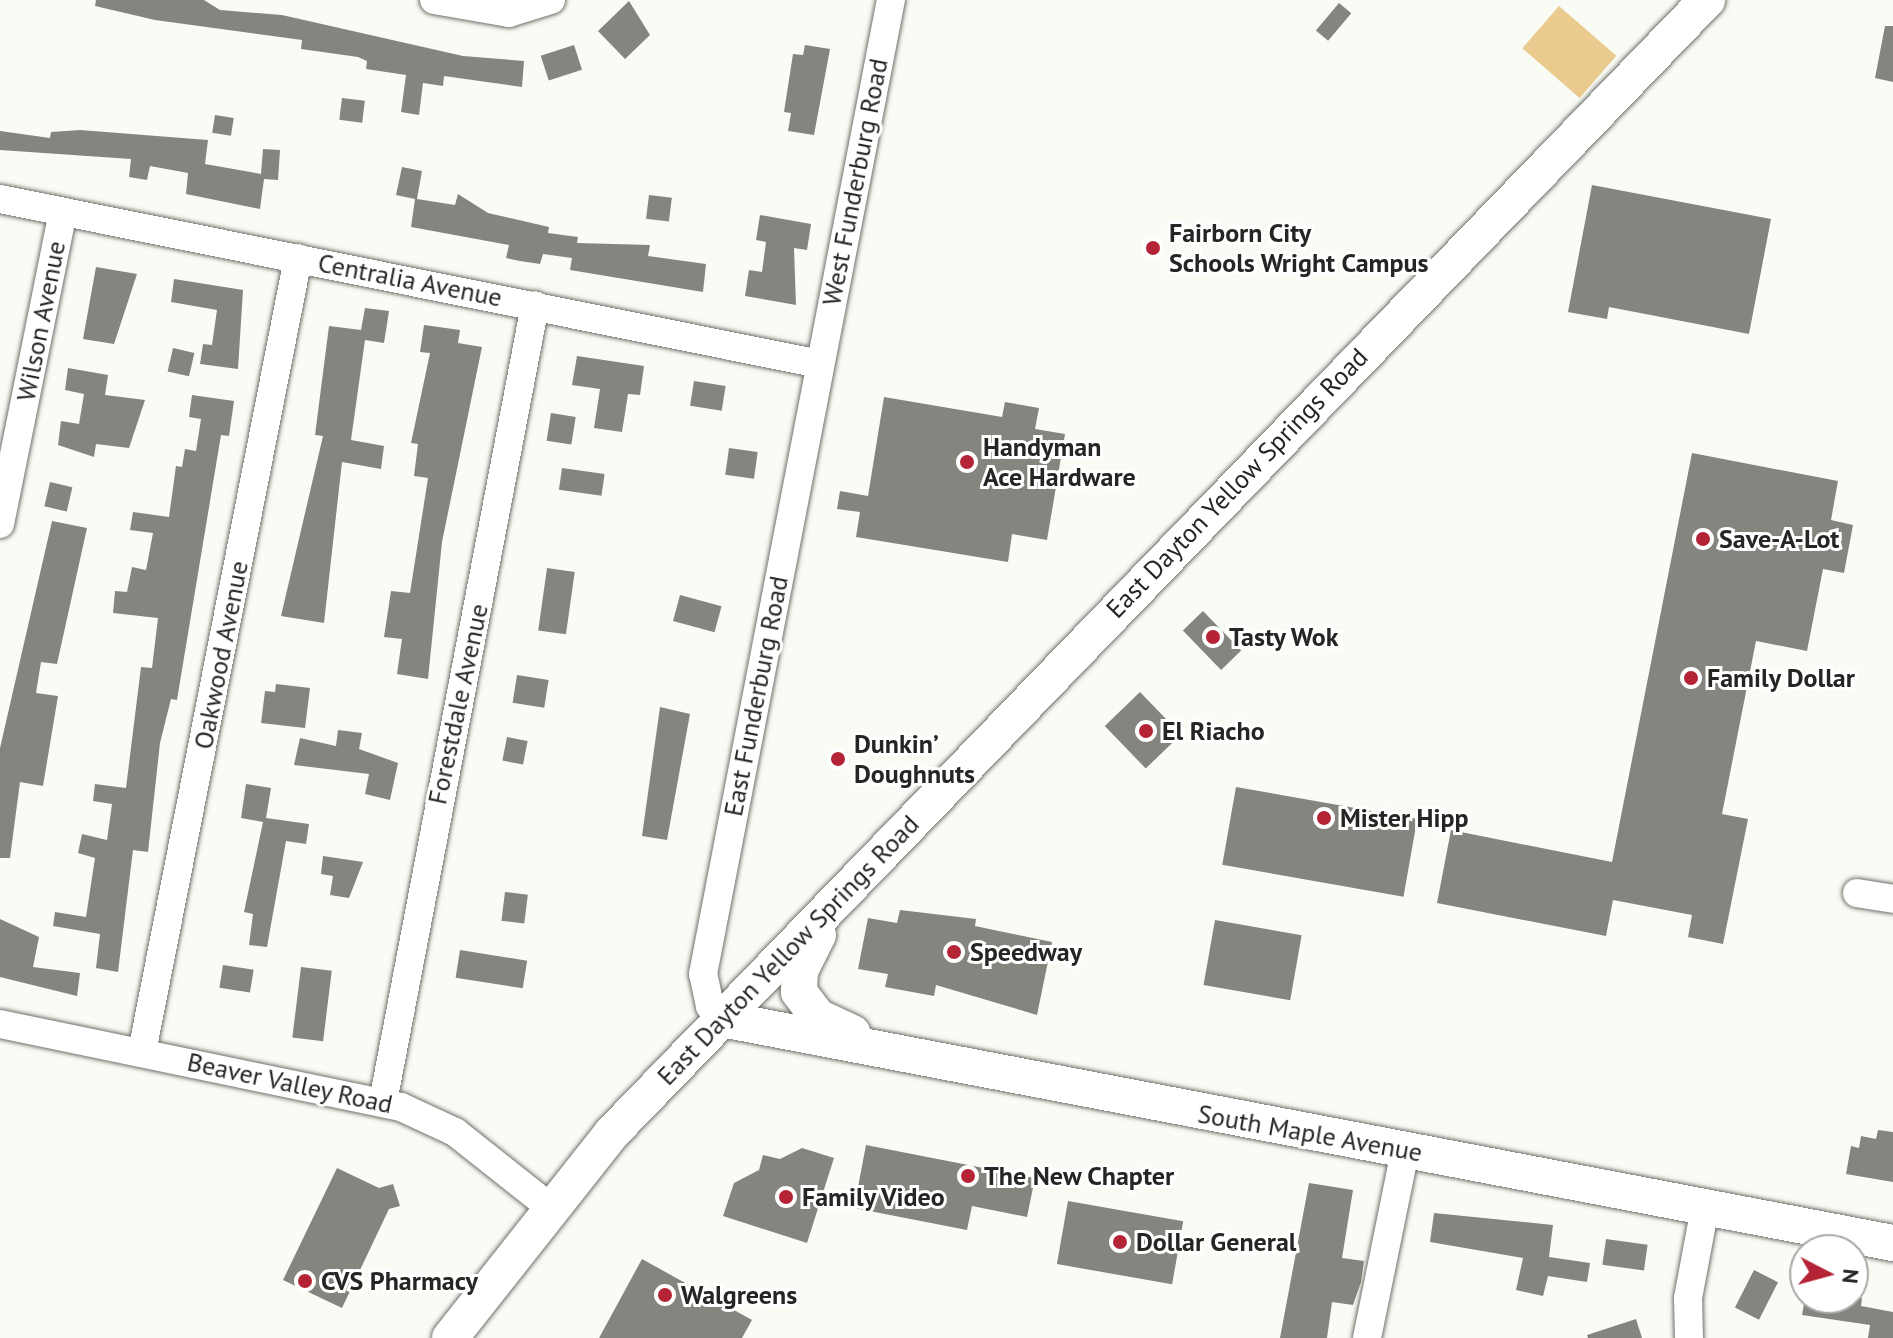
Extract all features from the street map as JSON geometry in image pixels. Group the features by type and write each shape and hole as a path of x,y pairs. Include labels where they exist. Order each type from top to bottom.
{"main road":[{"name":"East Dayton Yellow Springs Road","path":"450,1338 612,1133 727,1020 831,907 1411,302 1707,0"},
{"path":"831,907 800,971 802,999 818,1017 902,1056"},
{"name":"South Maple Avenue","path":"727,1020 902,1056 1893,1243"}],"street":[{"path":"434,0 509,13 551,0"},
{"name":"West Funderburg Road","path":"820,364 891,0"},
{"name":"Centralia Avenue","path":"0,199 820,364"},
{"name":"Wilson Avenue","path":"0,524 63,212"},
{"name":"Oakwood Avenue","path":"142,1052 298,258"},
{"name":"Forestdale Avenue","path":"383,1102 535,305"},
{"name":"East Funderburg Road","path":"727,1020 710,1006 703,974 820,364"},
{"path":"1857,893 1893,899"},
{"name":"Beaver Valley Road","path":"0,1024 383,1102 455,1132 551,1208"},
{"path":"1367,1338 1405,1151"},
{"path":"1689,1338 1688,1298 1705,1207"}],"shaded area":[{"path":"1559,6 1616,56 1580,98 1522,48"}],"building":[{"path":"96,0 204,0 220,10 282,15 463,56 524,61 522,87 444,76 443,86 423,83 419,115 401,112 406,75 366,69 367,61 358,57 301,49 302,40 155,20 95,6"},
{"path":"629,1 650,35 625,59 598,31"},
{"path":"1339,3 1351,13 1328,41 1316,31"},
{"path":"1885,26 1893,26 1893,82 1875,78"},
{"path":"574,45 582,70 549,81 541,56"},
{"path":"805,45 830,49 814,135 788,131 791,113 784,112 793,54 803,55"},
{"path":"342,98 365,101 362,123 339,120"},
{"path":"215,115 234,118 231,136 212,133"},
{"path":"80,130 208,140 205,164 261,174 263,149 280,150 278,180 264,179 260,209 186,194 188,173 150,166 147,180 129,177 131,159 0,150 0,131 50,138 51,132"},
{"path":"402,167 422,171 417,199 455,205 458,194 488,213 549,227 548,233 578,237 577,243 650,245 648,256 706,264 703,292 570,270 572,258 543,254 540,264 506,258 509,245 411,227 415,199 396,195"},
{"path":"1592,185 1771,219 1749,334 1609,307 1607,319 1568,312"},
{"path":"649,195 672,198 669,222 646,219"},
{"path":"760,215 811,224 807,250 794,248 796,305 745,296 749,270 762,272 766,242 756,240"},
{"path":"96,267 137,274 114,344 83,339"},
{"path":"174,279 243,290 238,369 200,364 203,344 212,345 217,310 171,302"},
{"path":"365,308 389,311 384,343 365,340 351,440 384,446 381,469 342,462 324,623 281,616 323,436 315,435 329,326 361,330"},
{"path":"424,325 460,330 458,343 482,347 442,542 428,679 397,674 402,639 384,637 391,591 410,593 428,478 414,476 418,444 411,443 430,353 420,352"},
{"path":"173,348 194,353 189,376 168,371"},
{"path":"577,356 644,366 640,395 628,394 622,432 594,428 600,389 572,385"},
{"path":"68,368 108,375 105,395 145,400 129,448 96,444 94,457 58,445 61,421 79,424 84,394 65,390"},
{"path":"694,381 726,386 722,411 690,406"},
{"path":"192,395 234,401 229,436 221,435 177,700 171,699 160,743 148,852 133,850 118,972 96,968 100,934 53,926 55,912 86,917 95,858 78,853 82,834 107,840 112,804 93,801 95,784 126,788 141,667 152,668 158,618 113,613 115,591 127,592 132,567 146,570 153,533 130,530 133,512 169,517 176,466 182,467 185,449 196,451 201,419 189,417"},
{"name":"Handyman Ace Hardware","path":"884,397 1002,417 1005,402 1039,408 1035,429 1065,434 1047,540 1012,534 1008,562 856,537 860,512 837,509 840,491 868,496"},
{"path":"551,413 576,417 571,445 547,441"},
{"path":"729,448 758,452 754,479 725,475"},
{"path":"1692,453 1838,481 1831,520 1853,525 1844,573 1823,569 1807,651 1756,641 1722,814 1748,819 1723,944 1688,937 1692,915 1613,900 1606,936 1437,903 1451,830 1612,862"},
{"path":"562,468 605,474 602,496 559,490"},
{"path":"50,482 72,487 67,512 44,506"},
{"path":"52,521 87,528 57,664 41,662 36,693 58,696 43,786 20,782 10,858 0,858 0,748"},
{"path":"547,568 575,572 566,634 538,630"},
{"path":"680,595 722,606 715,632 673,621"},
{"path":"1203,611 1241,651 1221,670 1183,630"},
{"path":"517,675 549,680 544,708 513,703"},
{"path":"276,684 310,688 305,728 261,723 265,691 275,692"},
{"path":"1140,692 1181,734 1146,768 1105,726"},
{"path":"660,707 690,714 667,840 642,836"},
{"path":"338,730 362,733 359,749 398,763 390,800 365,794 369,774 294,765 300,738 336,746"},
{"path":"507,737 528,741 523,765 502,761"},
{"path":"246,784 271,788 266,818 309,824 306,844 286,841 267,947 249,945 253,914 244,912 263,822 241,818"},
{"path":"1236,787 1417,819 1403,897 1222,865"},
{"path":"323,856 363,862 349,898 330,895 333,876 321,874"},
{"path":"505,892 528,895 524,924 501,921"},
{"path":"900,910 976,919 975,926 1052,942 1037,1015 936,985 934,996 885,987 888,974 858,969 868,918 897,923"},
{"path":"0,919 39,937 33,967 80,973 77,996 0,977"},
{"path":"1215,920 1302,935 1290,1000 1204,985"},
{"path":"460,950 527,961 523,988 456,978"},
{"path":"223,965 254,970 250,993 219,988"},
{"path":"301,967 332,971 323,1041 292,1037"},
{"path":"1878,1130 1893,1132 1893,1182 1846,1174 1851,1146 1859,1148 1861,1136 1876,1139"},
{"path":"866,1145 1035,1178 1027,1217 972,1206 967,1230 854,1208"},
{"path":"802,1148 834,1158 807,1243 723,1216 734,1183 759,1170 763,1155 780,1159"},
{"name":"CVS Pharmacy","path":"337,1168 379,1188 393,1184 400,1206 389,1209 342,1308 283,1280"},
{"path":"1309,1183 1353,1190 1342,1258 1364,1261 1361,1282 1353,1305 1332,1302 1327,1338 1280,1338"},
{"name":"Dollar General","path":"1068,1201 1183,1221 1172,1284 1057,1264"},
{"path":"1434,1213 1553,1225 1549,1257 1590,1263 1587,1282 1548,1276 1543,1296 1516,1290 1523,1258 1430,1242"},
{"path":"1606,1239 1648,1245 1644,1271 1602,1265"},
{"name":"Walgreens","path":"642,1259 752,1320 742,1338 599,1338"},
{"path":"1754,1270 1778,1282 1759,1320 1735,1307"},
{"path":"1869,1308 1893,1312 1893,1338 1868,1338 1870,1325 1802,1315 1869,1314"},
{"path":"1636,1319 1642,1338 1588,1338 1587,1335"}],"place":[{"name":"Fairborn City Schools Wright Campus","path":"1153,248"},
{"name":"Handyman Ace Hardware","path":"967,462"},
{"name":"Save-A-Lot","path":"1703,539"},
{"name":"Tasty Wok","path":"1213,637"},
{"name":"Family Dollar","path":"1691,678"},
{"name":"El Riacho","path":"1146,731"},
{"name":"Dunkin’ Doughnuts","path":"838,759"},
{"name":"Mister Hipp","path":"1324,818"},
{"name":"Speedway","path":"954,952"},
{"name":"The New Chapter","path":"968,1176"},
{"name":"Family Video","path":"786,1197"},
{"name":"Dollar General","path":"1120,1242"},
{"name":"CVS Pharmacy","path":"305,1281"},
{"name":"Walgreens","path":"665,1295"}]}
